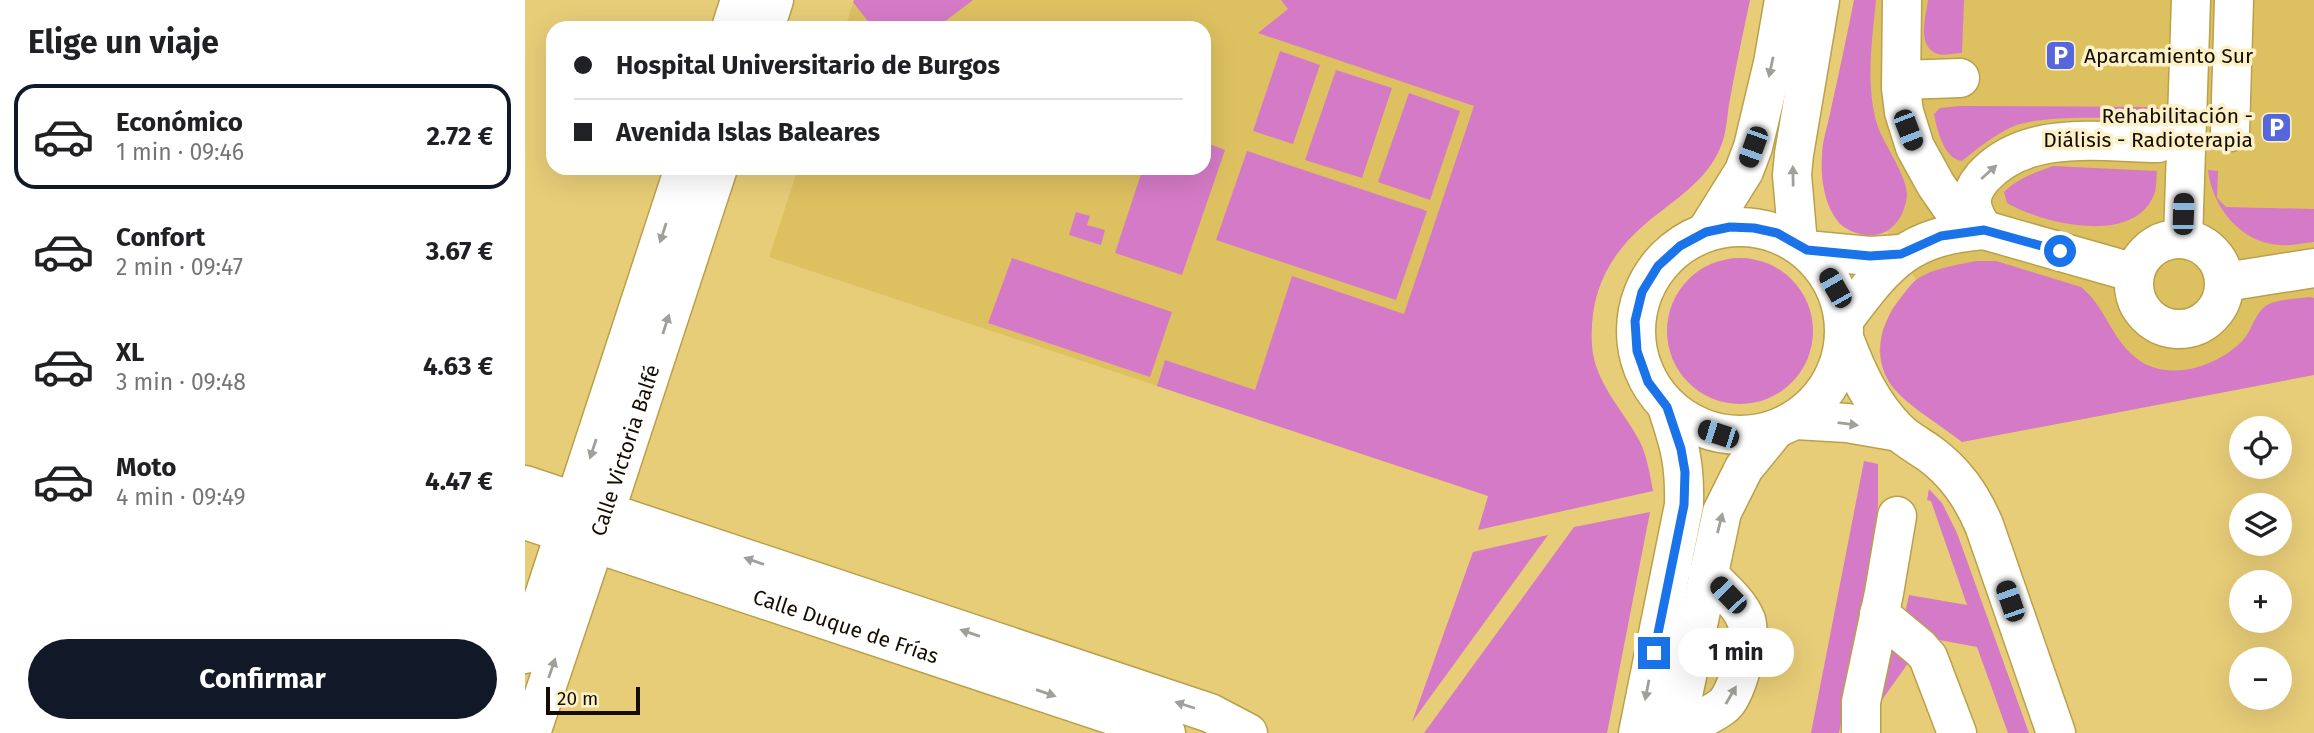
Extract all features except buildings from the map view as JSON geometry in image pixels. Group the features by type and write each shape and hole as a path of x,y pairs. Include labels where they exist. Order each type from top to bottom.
{"street":[{"path":"733,21 740,0"},
{"path":"767,21 774,0"},
{"path":"1706,232 1744,172 1753,147 1773,64 1784,0"},
{"path":"1802,247 1792,175 1820,0"},
{"path":"1902,0 1902,80 1908,130 1940,192 1952,208 1984,230 2135,273"},
{"path":"2183,239 2192,0"},
{"path":"2229,132 2234,0"},
{"path":"1902,80 1960,78"},
{"path":"1984,230 1970,204 1973,191 1989,171 2016,152 2031,146 2056,143 2158,143"},
{"name":"Calle Victoria Balfé","path":"531,733 682,175"},
{"name":"Calle Victoria Balfé","path":"525,654 586,522 715,175"},
{"path":"1663,732 1708,574 1722,512 1744,468 1785,425 1817,402 1831,383 1839,363 1844,329 1879,273 1926,230 1935,213 1940,192"},
{"path":"1899,432 1847,423 1785,425 1757,435 1718,434 1698,428 1667,407 1648,382 1637,351 1635,321 1642,292 1658,266 1680,246 1706,232 1730,227 1777,233 1802,247 1825,270 1835,288 1858,373 1871,397 1899,432 1944,465 1965,488 1975,504 2056,733"},
{"path":"1802,247 1870,256 1905,251 1941,236 1984,230"},
{"path":"2183,239 2196,242 2216,257 2225,282 2223,297 2216,311 2205,322 2190,328 2175,329 2160,325 2147,316 2139,304 2134,288 2135,273 2148,251 2170,240 2183,239"},
{"path":"2225,282 2314,268"},
{"path":"1663,732 1685,472 1681,449 1667,407"},
{"name":"Calle Duque de Frías","path":"525,485 586,522 1166,733"},
{"name":"Calle Duque de Frías","path":"525,528 586,522 635,507 663,531 1210,713 1248,733"},
{"path":"1860,733 1861,702 1898,516"},
{"name":"Calle Duque de Frías","path":"525,520 586,522"},
{"path":"1663,732 1724,706 1736,689 1747,622 1728,595 1708,574"},
{"path":"1879,614 1928,657 1957,733"}],"shaded area":[{"path":"854,0 1549,0 1501,500 769,257 796,175 1211,175 1211,21 847,21"},
{"path":"973,0 945,21 868,21 853,2"},
{"path":"1281,0 1750,0 1725,135 1715,159 1698,180 1644,225 1619,251 1597,294 1592,328 1594,359 1604,384 1642,446 1653,491 1478,530 1488,496 1157,386 1165,360 1255,390 1292,276 1404,314 1474,106 1258,33 1288,9"},
{"path":"1854,0 2314,0 2314,375 1962,442 1904,399 1885,375 1879,351 1882,331 1891,310 1916,280 1887,231 1865,235 1839,224 1823,184 1822,155"},
{"path":"1854,0 1876,0 1871,48 1874,111 1881,135 1903,179 1907,195 1895,225 1887,231 1872,235 1851,231 1842,226 1830,209 1822,177 1823,145"},
{"path":"1928,0 1964,0 1962,53 1938,54 1927,45 1924,22"},
{"path":"1280,51 1320,65 1293,144 1253,131"},
{"path":"1336,70 1392,88 1362,178 1305,160"},
{"path":"1409,93 1460,111 1430,200 1378,182"},
{"path":"2158,107 2158,119 2062,118 2026,123 1999,134 1962,161 1950,155 1946,149 1934,114 1940,108"},
{"path":"1211,145 1225,150 1182,275 1115,253 1141,175 1211,175"},
{"path":"1247,151 1427,211 1396,300 1216,240"},
{"path":"2053,166 2157,171 2156,190 2145,209 2129,220 2110,225 2065,223 2043,218 2007,203 2004,192 2009,187 2027,176"},
{"path":"2208,170 2218,171 2217,198 2226,207 2314,209 2314,242 2284,245 2266,243 2241,230 2231,221 2215,197"},
{"path":"1076,212 1090,216 1087,225 1105,230 1101,245 1069,235"},
{"path":"1012,258 1172,312 1150,377 988,323"},
{"path":"1740,258 1768,263 1792,279 1808,303 1813,331 1808,359 1792,383 1768,399 1740,404 1712,399 1688,383 1672,359 1667,331 1672,303 1688,279 1712,263"},
{"path":"1977,261 1996,261 2081,287 2096,303 2127,350 2148,366 2162,370 2192,368 2220,358 2243,340 2259,312 2267,305 2314,298 2314,375 1962,442 1898,393 1885,374 1880,351 1881,339 1889,317 1914,282 1937,270"},
{"path":"1864,461 1878,464 1875,553 1839,733 1811,733"},
{"path":"1929,489 1942,503 1957,533 2029,733 2008,733 1977,647 1934,639 1905,613 1909,595 1967,605 1931,501 1927,500"},
{"path":"1650,512 1607,733 1424,733 1574,527"},
{"path":"1548,535 1412,722 1473,552"},
{"path":"1889,640 1911,659 1877,707"}],"place":[{"name":"Aparcamiento Sur","path":"2061,56"},
{"name":"Rehabilitación - Diálisis - Radioterapia","path":"2276,128"}],"route":[{"path":"1654,653 1684,505 1685,472 1681,449 1667,407 1648,382 1637,351 1635,321 1642,292 1658,266 1680,246 1706,232 1730,227 1777,233 1807,250 1870,256 1901,254 1941,236 1984,230 2060,251"}]}
